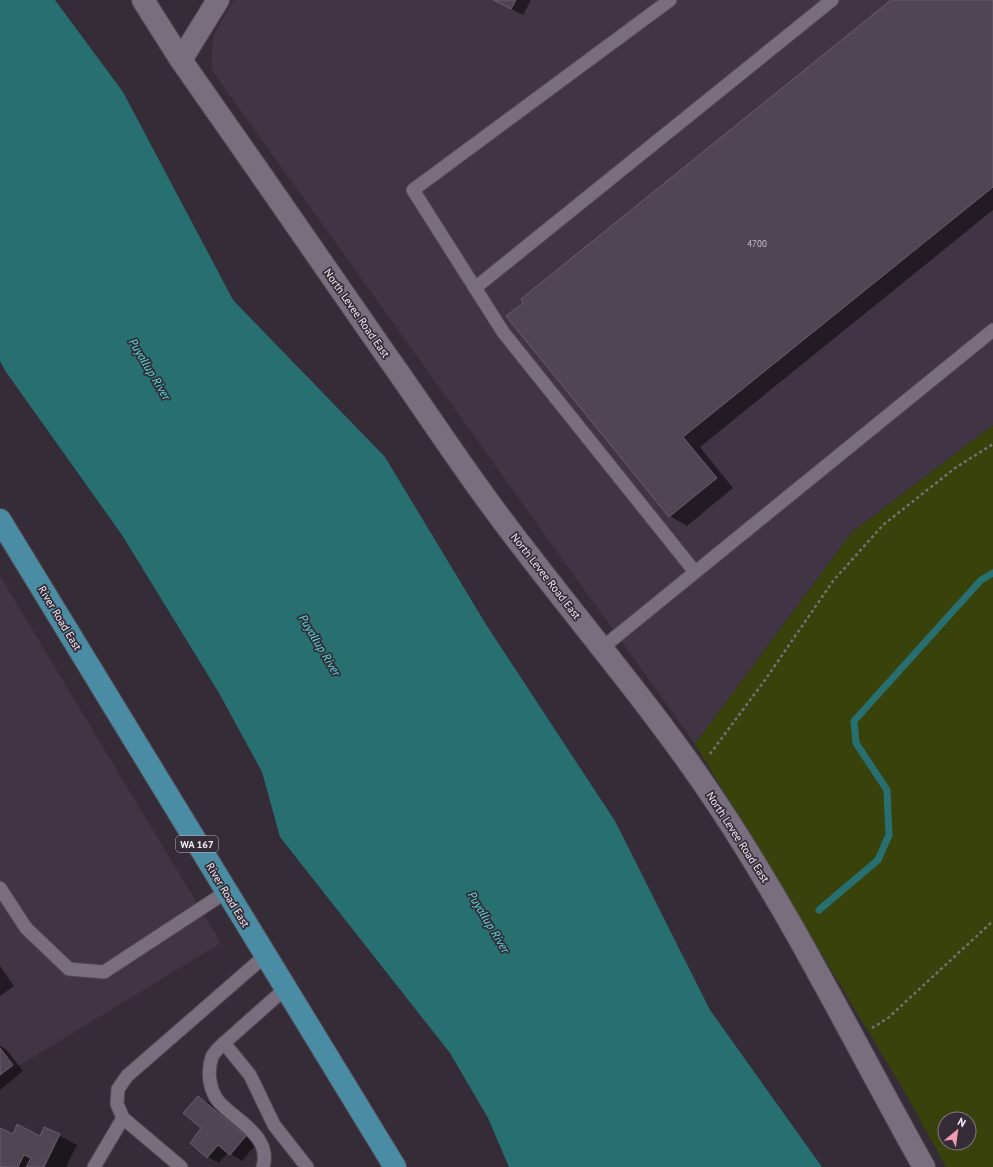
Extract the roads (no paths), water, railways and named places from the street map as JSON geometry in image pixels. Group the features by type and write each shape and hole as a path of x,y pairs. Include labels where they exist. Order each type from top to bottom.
{"main road":[{"name":"River Road East","path":"0,520 395,1167"}],"street":[{"name":"North Levee Road East","path":"144,0 181,60 487,500 554,589 663,727 717,804 762,874 924,1167"},
{"path":"181,60 218,0"}],"lane":[{"path":"670,0 412,190 503,332 696,572"},
{"path":"475,288 832,0"},
{"path":"602,648 993,330"},
{"path":"0,888 26,928 69,969 104,972 226,892"},
{"path":"181,1167 123,1118 117,1104 118,1089 127,1076 266,955"},
{"path":"263,1167 265,1161 263,1148 259,1140 251,1129 218,1101 211,1086 209,1070 213,1056 224,1043 286,988"},
{"path":"224,1043 250,1075 274,1125 307,1167"},
{"path":"94,1167 123,1118"}],"water":[{"name":"Puyallup River","path":"0,0 55,0 123,92 233,300 385,457 487,626 615,821 710,1010 822,1167 509,1167 488,1118 450,1053 280,837 262,772 219,693 122,535 6,372 0,361"}],"waterway":[{"path":"819,910 878,860 889,835 887,790 856,743 854,721 981,580 993,573"}]}
